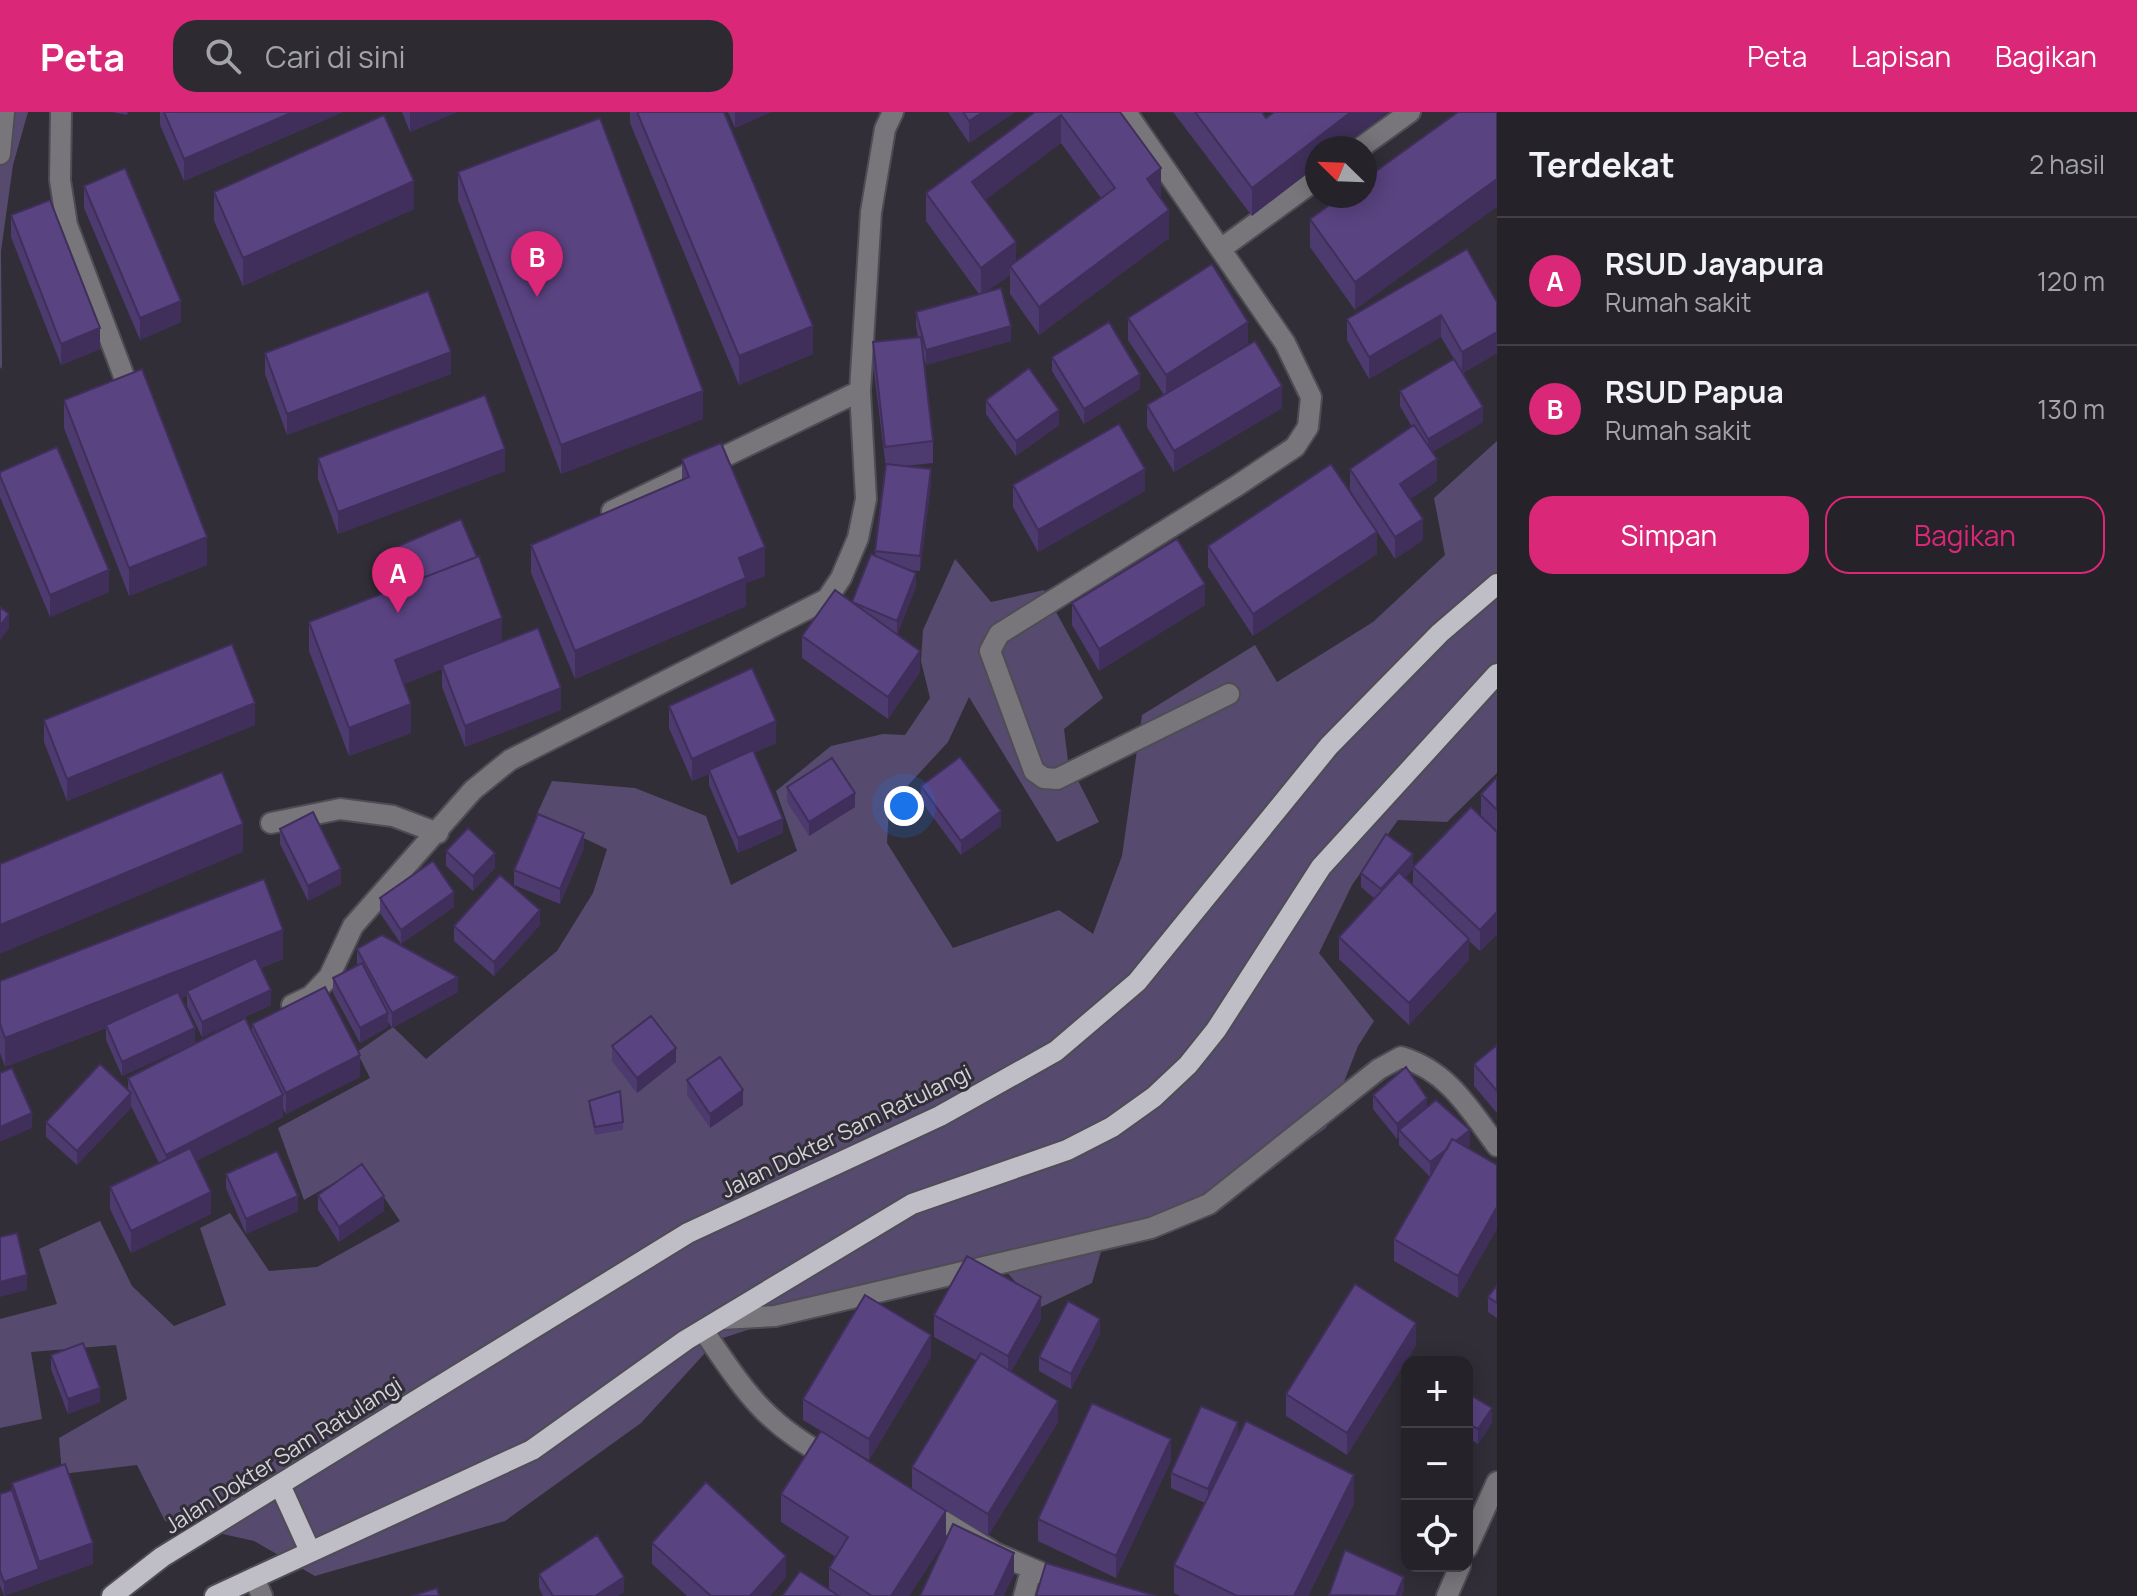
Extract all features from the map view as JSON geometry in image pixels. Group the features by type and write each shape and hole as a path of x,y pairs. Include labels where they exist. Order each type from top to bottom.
{"main road":[{"name":"Jalan Dokter Sam Ratulangi","path":"112,1596 162,1557 688,1233 940,1116 1056,1051 1137,982 1329,746 1440,633 1497,584"},
{"path":"215,1596 258,1587 310,1551 532,1450 703,1330 912,1204 1067,1150 1112,1127 1154,1097 1188,1065 1216,1030 1321,867 1497,674"},
{"path":"280,1485 310,1551"}],"street":[{"path":"0,154 4,112"},
{"path":"61,112 60,180 67,225 125,379"},
{"path":"269,1017 311,996 329,977 353,926 473,790 510,760 827,599 841,578 858,538 866,499 860,391 871,212 885,129 893,112"},
{"path":"1126,112 1285,343 1311,397 1308,427 1295,447 999,634 990,651 1034,771 1044,778 1057,779 1229,694"},
{"path":"1377,136 1410,112"},
{"path":"1222,248 1305,188"},
{"path":"599,518 860,391"},
{"path":"271,823 340,809 393,816 438,833"},
{"path":"721,1319 775,1316 1151,1228 1209,1204 1379,1069 1401,1057 1422,1063 1443,1077 1497,1146"},
{"path":"703,1330 745,1393 791,1437 858,1473"},
{"path":"1473,1535 1497,1482"},
{"path":"911,1502 1031,1570 1096,1596"},
{"path":"1024,1596 1031,1570"},
{"path":"1447,1596 1457,1572"}],"shaded area":[{"path":"0,112 28,112 13,165 1,251 2,369 0,367"},
{"path":"1497,441 1497,773 1447,822 1398,820 1352,885 1319,953 1374,1021 1358,1046 1326,1128 1247,1183 1107,1231 1092,1283 1039,1308 1002,1267 935,1268 717,1340 641,1423 505,1521 315,1576 254,1541 165,1521 137,1465 62,1474 59,1438 127,1399 116,1345 31,1352 42,1419 0,1428 0,1319 57,1304 39,1249 100,1221 132,1286 174,1326 226,1305 200,1228 230,1213 269,1271 317,1267 400,1221 363,1166 304,1200 278,1128 370,1078 357,1052 393,1027 426,1059 557,951 593,893 607,849 536,816 552,781 635,788 706,816 731,885 797,851 776,791 831,746 883,734 905,735 930,698 921,661 923,630 955,559 991,602 1044,590 1103,698 1064,729 1068,761 1099,822 1057,842 969,697 948,742 889,806 887,843 953,948 1059,910 1093,934 1122,856 1142,715 1255,645 1277,682 1373,622 1445,555 1434,498"}],"building":[{"path":"164,112 293,112 184,159"},
{"path":"637,112 724,112 813,326 739,356"},
{"path":"963,112 983,112 969,121"},
{"path":"1035,112 1120,112 1161,168 1147,179 1169,210 1039,307 1010,266 1115,188 1061,115 972,182 1016,242 981,268 926,193"},
{"path":"1195,112 1262,112 1266,118 1274,112 1351,112 1320,136 1305,136 1305,147 1252,188"},
{"path":"1458,112 1497,112 1497,179 1355,282 1310,219 1325,208 1377,208 1377,170"},
{"path":"384,115 414,181 243,258 214,192"},
{"path":"600,118 703,391 561,445 458,172"},
{"path":"125,168 181,301 140,318 84,186"},
{"path":"50,200 100,328 61,344 11,215"},
{"path":"1467,249 1497,302 1497,332 1462,352 1441,315 1369,357 1347,319"},
{"path":"1212,264 1248,322 1166,375 1128,318"},
{"path":"1001,288 1011,326 926,350 916,312"},
{"path":"428,291 451,352 287,414 265,353"},
{"path":"1109,322 1140,374 1084,409 1052,357"},
{"path":"921,337 933,441 885,447 873,342"},
{"path":"1255,341 1282,386 1174,451 1147,405"},
{"path":"1454,359 1483,407 1428,439 1400,391"},
{"path":"1029,368 1059,410 1016,441 986,400"},
{"path":"142,369 207,537 129,568 64,400"},
{"path":"485,395 505,449 338,512 318,458"},
{"path":"1119,424 1145,469 1038,530 1013,485"},
{"path":"1414,425 1437,459 1400,484 1423,519 1395,537 1350,469"},
{"path":"721,443 765,547 739,558 746,578 575,651 531,545 689,477 682,459"},
{"path":"57,447 109,570 50,595 0,472"},
{"path":"886,464 931,469 920,556 875,551"},
{"path":"1331,464 1377,532 1253,614 1208,546"},
{"path":"461,519 477,557 402,586 387,551"},
{"path":"1177,539 1205,584 1099,649 1072,603"},
{"path":"871,554 916,573 897,621 852,602"},
{"path":"479,556 502,618 395,660 411,704 349,728 309,622"},
{"path":"835,590 920,651 888,697 802,636"},
{"path":"0,607 9,614 0,626"},
{"path":"538,628 561,688 465,726 442,665"},
{"path":"232,644 255,703 67,779 44,720"},
{"path":"752,668 776,721 692,759 669,706"},
{"path":"753,750 783,819 738,838 709,770"},
{"path":"960,757 1001,811 961,841 921,786"},
{"path":"832,758 855,793 809,822 787,787"},
{"path":"222,772 243,824 0,925 0,864"},
{"path":"1497,777 1497,810 1481,794"},
{"path":"1471,807 1497,832 1497,912 1480,930 1413,867"},
{"path":"313,812 341,869 308,886 280,829"},
{"path":"538,814 584,833 560,889 514,870"},
{"path":"468,828 495,853 473,876 446,851"},
{"path":"1386,834 1413,854 1381,889 1361,873"},
{"path":"433,861 454,892 401,930 380,898"},
{"path":"1399,872 1469,939 1409,1003 1339,937"},
{"path":"500,875 540,910 494,962 454,926"},
{"path":"264,879 283,930 5,1038 0,1024 0,981"},
{"path":"382,935 458,977 392,1013 357,949"},
{"path":"256,958 271,990 202,1022 187,991"},
{"path":"362,963 388,1013 360,1028 333,978"},
{"path":"325,987 360,1055 286,1093 252,1024"},
{"path":"178,992 195,1028 122,1062 106,1025"},
{"path":"651,1016 676,1048 637,1078 612,1046"},
{"path":"245,1018 283,1095 166,1155 128,1078"},
{"path":"1497,1045 1497,1091 1474,1064"},
{"path":"720,1057 743,1090 710,1114 687,1080"},
{"path":"100,1064 131,1093 77,1151 46,1122"},
{"path":"1406,1067 1427,1098 1397,1124 1373,1095"},
{"path":"12,1068 32,1113 0,1127 0,1073"},
{"path":"620,1091 623,1122 595,1127 589,1101"},
{"path":"1436,1100 1470,1130 1456,1141 1452,1139 1447,1149 1430,1162 1399,1130"},
{"path":"1452,1139 1497,1165 1497,1207 1458,1276 1394,1239"},
{"path":"190,1148 211,1192 131,1231 110,1187"},
{"path":"277,1151 298,1196 246,1219 226,1174"},
{"path":"362,1164 384,1196 339,1227 318,1195"},
{"path":"17,1233 27,1275 0,1282 0,1237"},
{"path":"967,1256 1041,1297 1008,1356 934,1315"},
{"path":"1355,1284 1416,1323 1347,1433 1286,1394"},
{"path":"1497,1285 1497,1303 1488,1297"},
{"path":"865,1295 931,1335 869,1439 803,1399"},
{"path":"1068,1301 1100,1319 1071,1374 1039,1357"},
{"path":"83,1343 100,1388 68,1399 51,1355"},
{"path":"981,1353 1058,1401 988,1514 912,1467"},
{"path":"1473,1397 1492,1408 1478,1429 1473,1426"},
{"path":"1092,1403 1171,1439 1116,1556 1038,1519"},
{"path":"1201,1406 1238,1422 1208,1489 1171,1473"},
{"path":"1246,1421 1354,1475 1294,1596 1237,1596 1174,1565"},
{"path":"821,1431 946,1511 891,1596 872,1596 829,1568 848,1537 781,1494"},
{"path":"65,1464 93,1543 39,1562 12,1483"},
{"path":"706,1482 786,1556 750,1596 711,1596 652,1543"},
{"path":"12,1490 39,1569 4,1582 0,1571 0,1494"},
{"path":"953,1524 1014,1553 994,1596 920,1596"},
{"path":"597,1535 624,1577 595,1596 553,1596 539,1574"},
{"path":"1345,1550 1404,1577 1396,1596 1329,1595"},
{"path":"1046,1563 1156,1596 1036,1596"},
{"path":"800,1571 839,1596 782,1596"},
{"path":"437,1588 439,1596 412,1596"}],"place":[{"name":"RSUD Papua","path":"537,297"},
{"name":"RSUD Jayapura","path":"398,613"}]}
